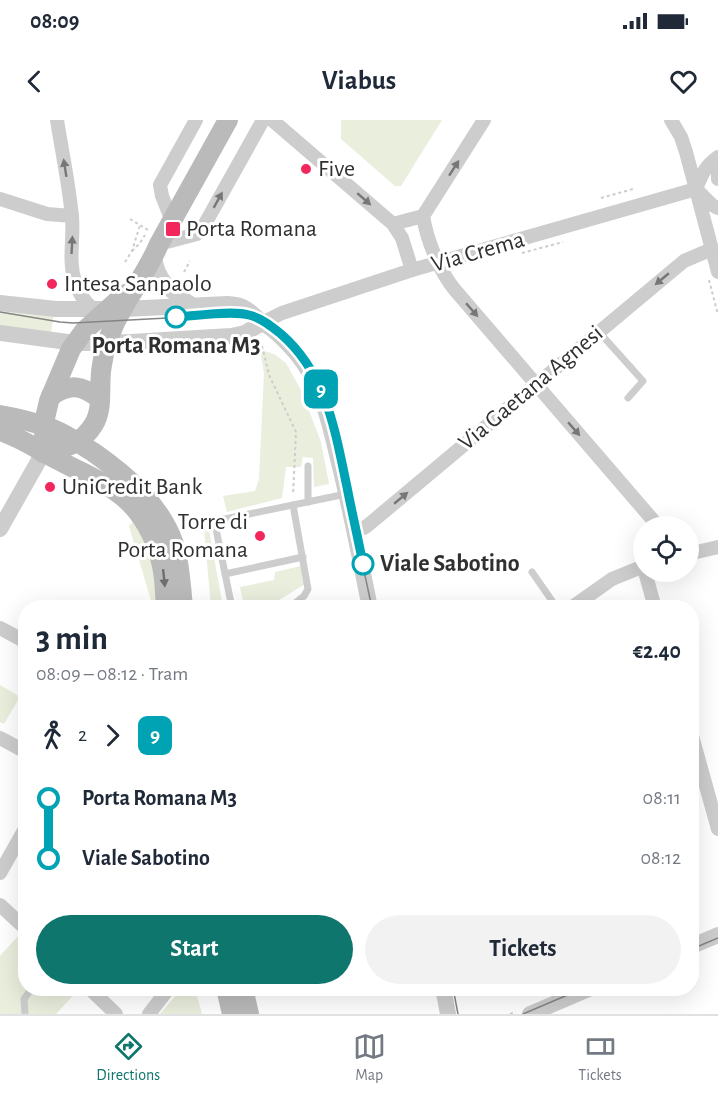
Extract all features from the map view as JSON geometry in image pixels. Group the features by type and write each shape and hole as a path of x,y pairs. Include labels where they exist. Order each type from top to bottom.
{"main road":[{"path":"43,453 46,411 75,343 84,331 129,290 150,244 172,221 228,120"},
{"path":"43,453 68,447 77,442 95,422 100,399 101,366 106,343 114,326 108,309"},
{"path":"51,396 63,389 76,387 87,390 100,399"},
{"path":"0,415 44,426 77,442 114,467 148,500 174,544 182,600"},
{"path":"95,422 114,467"},
{"path":"0,431 18,438 112,488 125,498 149,530 160,557 166,600"},
{"path":"228,996 232,1014"},
{"path":"245,996 249,1014"}],"street":[{"path":"57,120 72,216 71,256 74,279 79,293 108,309"},
{"path":"172,221 160,185 196,120"},
{"path":"192,305 177,296 164,284 157,272 150,244 197,234 201,231 263,120"},
{"path":"272,120 393,224 402,238 412,270"},
{"path":"393,224 423,216 484,120"},
{"path":"671,120 681,137 718,272"},
{"path":"696,189 704,170 718,157"},
{"path":"718,168 718,179"},
{"path":"696,189 718,208"},
{"name":"Via Crema","path":"262,323 282,314 412,270 696,189"},
{"path":"0,199 47,214 72,216"},
{"path":"423,216 439,263 449,283 649,516"},
{"name":"Via Gaetana Agnesi","path":"354,533 368,526 684,261 712,249"},
{"path":"0,303 56,309 238,305 249,310 296,352 316,385 328,418 347,494 368,600"},
{"path":"0,333 75,343 106,343 238,335 262,323"},
{"path":"0,529 43,453"},
{"path":"699,551 718,547"},
{"path":"582,600 612,579 633,572"},
{"path":"648,582 653,600"},
{"path":"0,628 18,638"},
{"path":"0,738 18,748"},
{"path":"699,761 718,829"},
{"path":"0,873 18,841"},
{"path":"0,905 18,922"},
{"path":"699,943 718,935"},
{"path":"97,996 116,1014"},
{"path":"149,1014 164,996"},
{"path":"445,996 448,1014"},
{"path":"453,996 456,1014"},
{"path":"530,1014 572,996"}],"lane":[{"path":"598,332 643,381 628,398"},
{"path":"308,466 308,501"},
{"path":"230,600 216,523 220,520 347,494"},
{"path":"293,505 308,589 299,600"},
{"path":"225,574 303,557"},
{"path":"532,572 551,600"},
{"path":"25,1014 24,999 26,996"}],"path":[{"path":"601,198 633,189"},
{"path":"130,219 141,225 150,244 132,251"},
{"path":"125,262 132,251 141,225"},
{"name":"Via Crema","path":"519,254 563,242"},
{"path":"184,272 190,261"},
{"path":"262,346 269,375 296,432 293,496"}],"green space":[{"path":"341,120 442,120 401,186 395,186 341,139"},
{"path":"0,306 54,313 51,333 0,326"},
{"path":"260,350 274,354 286,363 302,392 321,442 329,484 314,487 313,458 303,457 301,467 286,467 282,498 227,512 223,496 255,491 259,479 264,373"},
{"path":"214,515 209,530 222,600 210,600 203,518"},
{"path":"134,521 150,548 159,600 151,600 129,526"},
{"path":"301,566 305,584 279,600 243,600 240,587 274,580 275,572"},
{"path":"0,685 18,696 18,700 4,724 0,722"},
{"path":"18,936 18,996 73,996 56,1014 0,1014 0,956"},
{"path":"175,996 197,996 202,1014 160,1014"}],"tram line":[{"path":"0,312 73,323 243,314 258,318 273,326 297,350 316,380 329,409 370,600"},
{"name":"9","path":"176,317 251,315 265,321 278,331 301,356 320,386 332,417 363,564"},
{"path":"699,946 718,938"},
{"path":"455,996 458,1014"},
{"path":"523,1014 565,996"}],"place":[{"name":"Five","path":"306,169"},
{"name":"Porta Romana","path":"173,229"},
{"name":"Intesa Sanpaolo","path":"52,284"},
{"name":"Porta Romana M3","path":"176,317"},
{"name":"UniCredit Bank","path":"50,487"},
{"name":"Torre di Porta Romana","path":"260,536"},
{"name":"Viale Sabotino","path":"363,564"}]}
